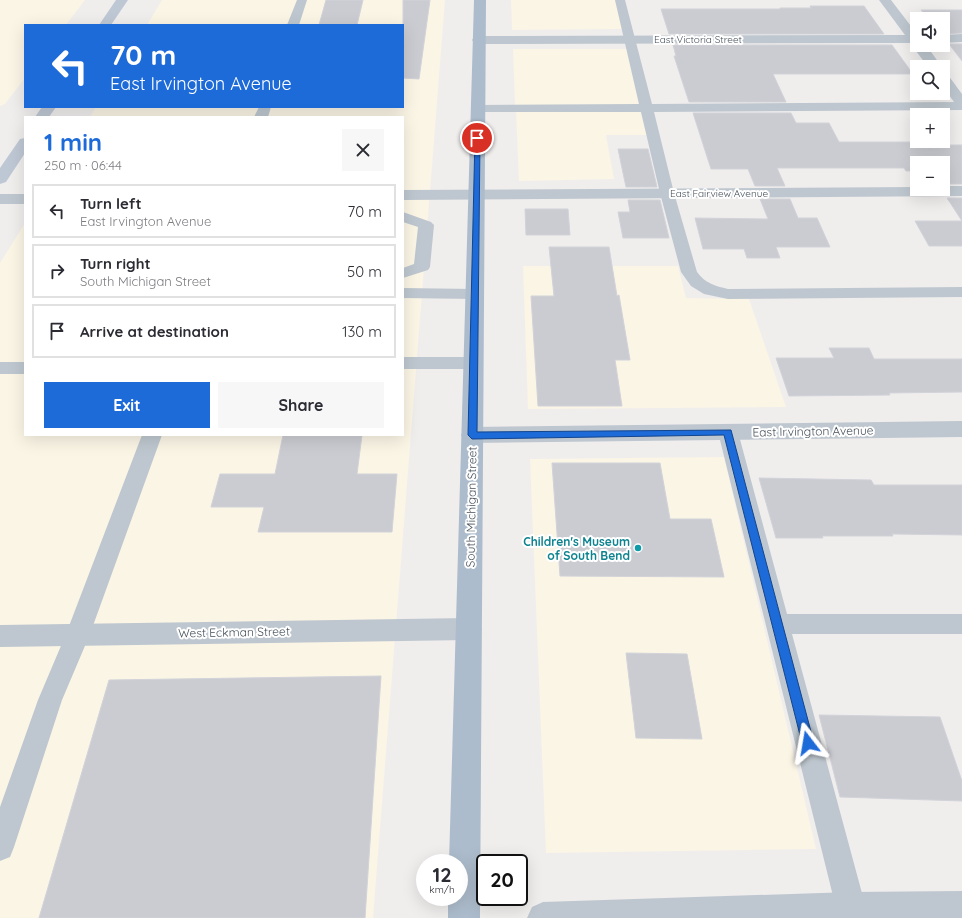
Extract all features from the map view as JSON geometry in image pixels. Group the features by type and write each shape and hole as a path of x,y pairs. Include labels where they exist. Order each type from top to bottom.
{"main road":[{"path":"106,24 122,0"},
{"name":"South Michigan Street","path":"464,918 478,40 480,0"},
{"path":"0,179 24,143"}],"street":[{"path":"885,0 910,32"},
{"path":"950,38 962,38"},
{"name":"East Victoria Street","path":"478,40 630,39 910,41"},
{"path":"950,88 962,105"},
{"name":"East Fairview Avenue","path":"404,195 962,191"},
{"path":"0,199 24,199"},
{"name":"East Irvington Avenue","path":"472,435 962,429"},
{"name":"West Eckman Street","path":"0,636 469,629"},
{"path":"543,918 962,906"}],"lane":[{"path":"294,24 302,0"},
{"path":"620,0 667,193 689,272 697,283 710,290 728,294 962,292"},
{"path":"477,109 962,105"},
{"path":"404,217 426,225 422,267 404,273"},
{"path":"404,293 474,294"},
{"path":"404,363 473,363"},
{"path":"0,368 24,368"},
{"path":"728,432 851,908"},
{"path":"0,847 50,700 78,634 152,436"},
{"path":"778,624 962,624"}],"shaded area":[{"path":"0,0 85,0 67,24 24,24 24,79 5,104 0,106"},
{"path":"162,0 445,0 373,918 0,918 0,263 24,225 24,436 404,436 404,116 91,116 95,108 404,108 404,24 148,24"},
{"path":"511,0 615,0 622,29 512,30"},
{"path":"513,49 627,49 639,105 515,106"},
{"path":"640,110 647,135 606,135 614,179 519,181 516,111"},
{"path":"523,266 678,266 686,298 749,299 786,407 528,409"},
{"path":"724,457 816,849 546,853 530,459"}],"building":[{"path":"326,0 363,0 357,24 319,24"},
{"path":"403,0 430,0 419,79 404,78"},
{"path":"810,6 864,6 884,34 669,34 661,9 780,9 811,8"},
{"path":"921,10 962,10 962,33 950,34 950,12 923,12"},
{"path":"950,44 962,44 962,61 950,45"},
{"path":"673,45 892,45 910,70 910,74 773,74 786,102 689,102 674,56 676,56"},
{"path":"693,113 791,113 796,123 829,123 839,142 910,142 910,148 950,148 950,145 962,145 962,184 950,184 950,156 910,156 910,171 906,171 904,168 777,168 785,186 755,186 748,169 711,169"},
{"path":"618,149 648,149 657,187 626,187"},
{"path":"947,198 962,198 962,221"},
{"path":"760,199 790,199 798,218 817,218 830,247 776,247 780,258 747,258 744,249 703,249 695,218 768,219"},
{"path":"628,200 660,200 669,238 623,238 618,212 630,212"},
{"path":"525,209 568,209 570,235 526,235"},
{"path":"915,221 962,221 962,246 929,246"},
{"path":"549,247 609,247 630,360 615,360 622,406 538,406 531,296 554,296"},
{"path":"829,348 869,348 874,359 962,359 962,392 889,393 890,395 789,396 776,358 834,358"},
{"path":"283,436 362,436 357,474 397,474 392,532 258,532 264,507 211,507 220,474 275,474"},
{"path":"552,463 660,463 670,519 711,519 724,577 560,576"},
{"path":"759,478 871,480 874,485 962,485 962,535 892,534 893,536 822,536 823,538 776,538"},
{"path":"626,653 687,654 702,739 636,738"},
{"path":"381,676 365,918 39,918 109,680"},
{"path":"819,715 940,717 962,781 962,801 840,797"}],"place":[{"name":"Children's Museum of South Bend","path":"638,548"}],"route":[{"path":"477,138 472,435 728,432 808,743"}]}
